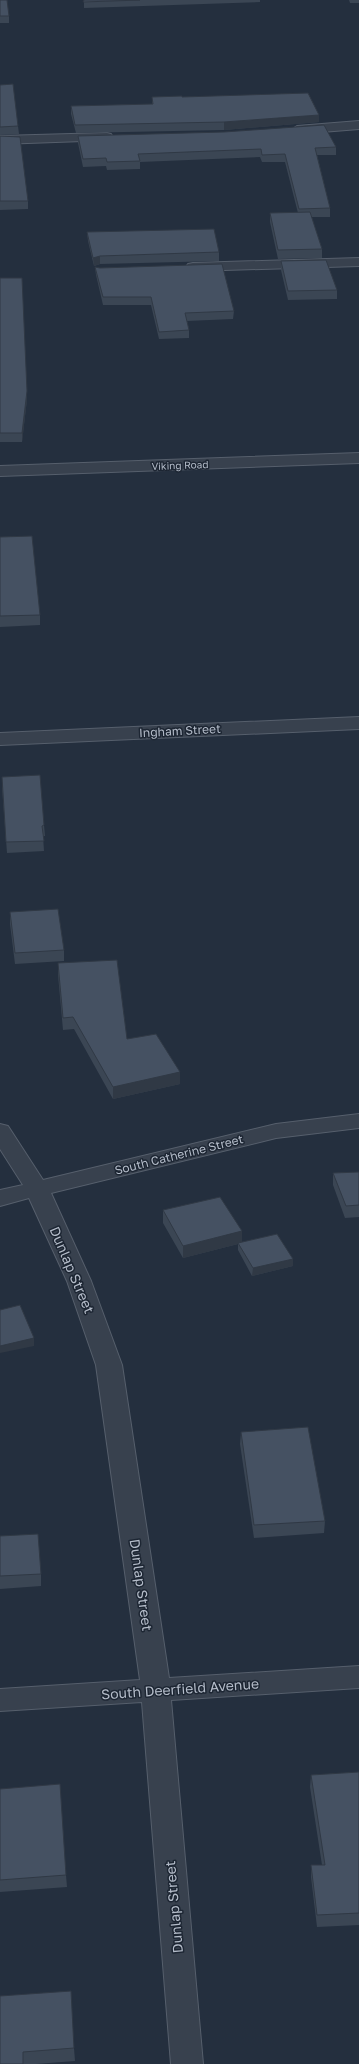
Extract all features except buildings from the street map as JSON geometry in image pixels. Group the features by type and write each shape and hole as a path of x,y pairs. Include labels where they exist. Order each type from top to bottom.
{"street":[{"path":"283,131 359,125"},
{"path":"0,140 119,136"},
{"path":"178,268 359,262"},
{"name":"Viking Road","path":"0,471 359,458"},
{"name":"Ingham Street","path":"0,739 359,723"},
{"name":"South Catherine Street","path":"0,1198 276,1131 359,1121"},
{"name":"Dunlap Street","path":"0,1131 37,1189 79,1282 109,1365 156,1691 187,2064"},
{"name":"South Deerfield Avenue","path":"0,1700 359,1677"}]}
